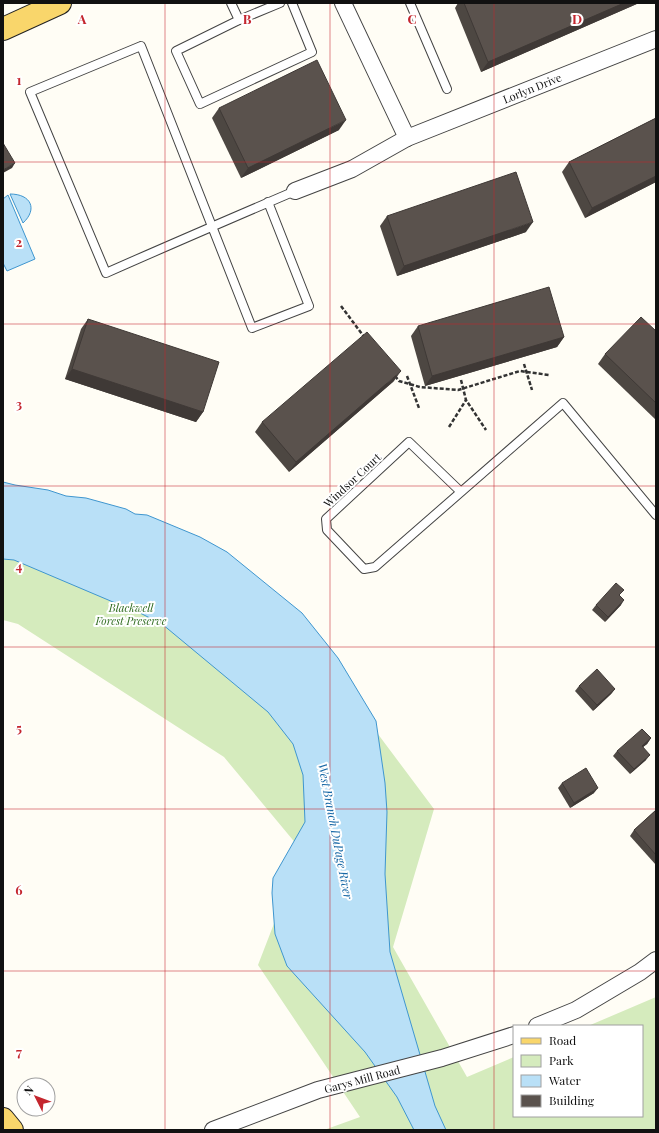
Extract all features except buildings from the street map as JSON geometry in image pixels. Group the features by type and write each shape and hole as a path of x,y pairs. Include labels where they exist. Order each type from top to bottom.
{"main road":[{"path":"3,29 60,3"},
{"path":"3,1119 12,1130"}],"street":[{"path":"343,3 407,138"},
{"name":"Lorlyn Drive","path":"295,191 352,169 407,138 656,39"},
{"path":"540,1025 576,1010 640,972 656,960"},
{"name":"Garys Mill Road","path":"213,1130 318,1090 442,1058 513,1035"}],"lane":[{"path":"231,3 239,20"},
{"path":"280,3 239,20 176,51 200,104 312,52 292,3"},
{"path":"410,3 447,89"},
{"path":"268,202 309,306 252,328 212,226 141,46 30,92 106,273 212,226 268,202 295,191"},
{"name":"Windsor Court","path":"461,492 409,442 326,519 327,530 364,569 375,567 461,492 563,403 656,515"}],"path":[{"path":"341,306 370,344"},
{"path":"524,364 532,390"},
{"path":"394,375 399,381 420,387 458,390 520,371 549,374"},
{"path":"407,376 419,408"},
{"path":"461,380 466,400 486,430"},
{"path":"449,427 466,400"}],"green space":[{"name":"Blackwell Forest Preserve","path":"3,490 339,682 434,809 393,947 467,1077 513,1057 513,1117 643,1117 643,1025 590,1025 656,997 656,1130 324,1130 360,1117 258,965 302,851 224,757 18,624 3,620"}],"water":[{"path":"10,194 23,197 30,203 30,213 28,218 23,223"},
{"path":"8,195 35,259 7,271 3,263 3,199"},
{"name":"West Branch DuPage River","path":"3,482 48,490 66,496 86,498 126,509 135,514 147,515 200,537 227,552 302,613 338,658 376,721 385,783 387,812 385,874 390,952 435,1106 446,1130 414,1130 397,1097 365,1052 287,966 275,934 272,893 273,878 305,822 303,775 293,744 268,712 162,624 128,607 14,560 3,559"}]}
